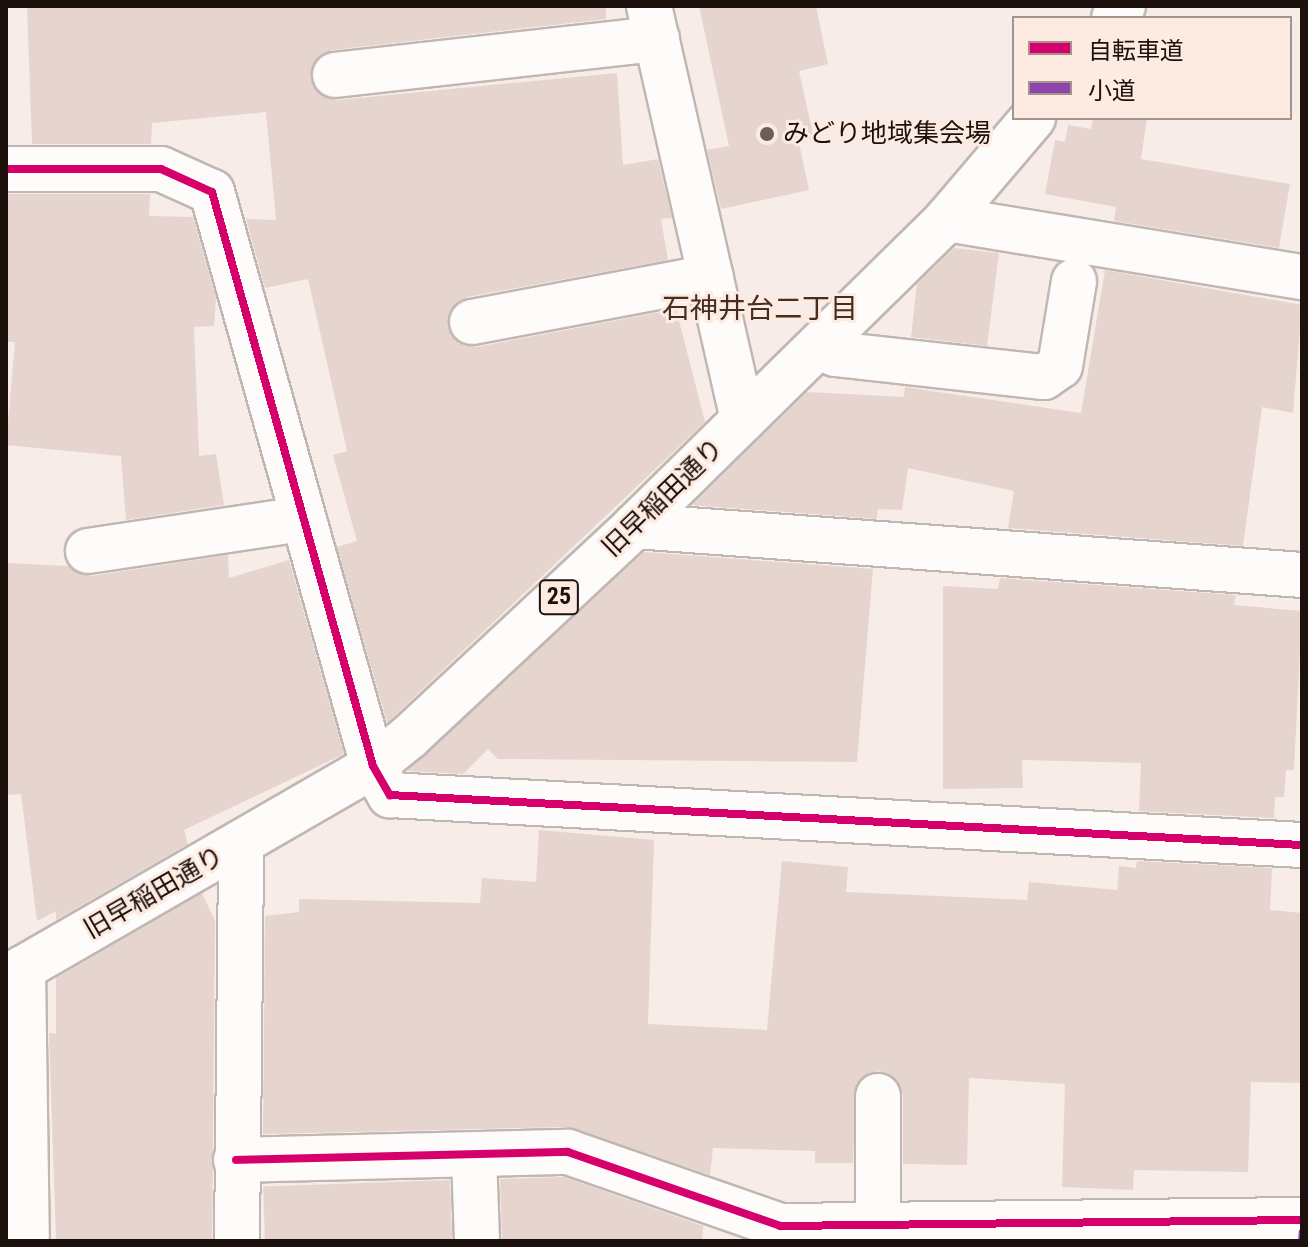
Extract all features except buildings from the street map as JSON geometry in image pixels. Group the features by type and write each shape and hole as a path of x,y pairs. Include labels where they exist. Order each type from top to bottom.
{"street":[{"path":"335,75 653,22 743,419"},
{"name":"旧早稲田通り","path":"15,973 373,766 635,526 820,345 947,219 1031,120"},
{"path":"6,169 161,169 212,192 302,519 381,788 404,798 1302,845"},
{"path":"947,219 1302,277"},
{"path":"472,322 711,277"},
{"path":"820,345 835,354 1044,377 1060,366 1074,281"},
{"path":"88,551 302,519"},
{"path":"635,526 1302,575"},
{"path":"237,1241 241,843"},
{"path":"15,973 27,1241"},
{"path":"878,1096 891,1231"},
{"path":"236,1160 568,1152 780,1226 891,1231 1302,1220"},
{"path":"474,1155 477,1241"}],"marked path":[{"path":"1301,1241 1302,1230"}],"cycle path":[{"path":"6,169 161,169 212,192 373,766 390,795 1302,845"},
{"path":"236,1160 568,1152 780,1226 1302,1220"}],"place":[{"name":"みどり地域集会場","path":"767,134"}],"district":[{"name":"石神井台二丁目","path":"760,309"}]}
